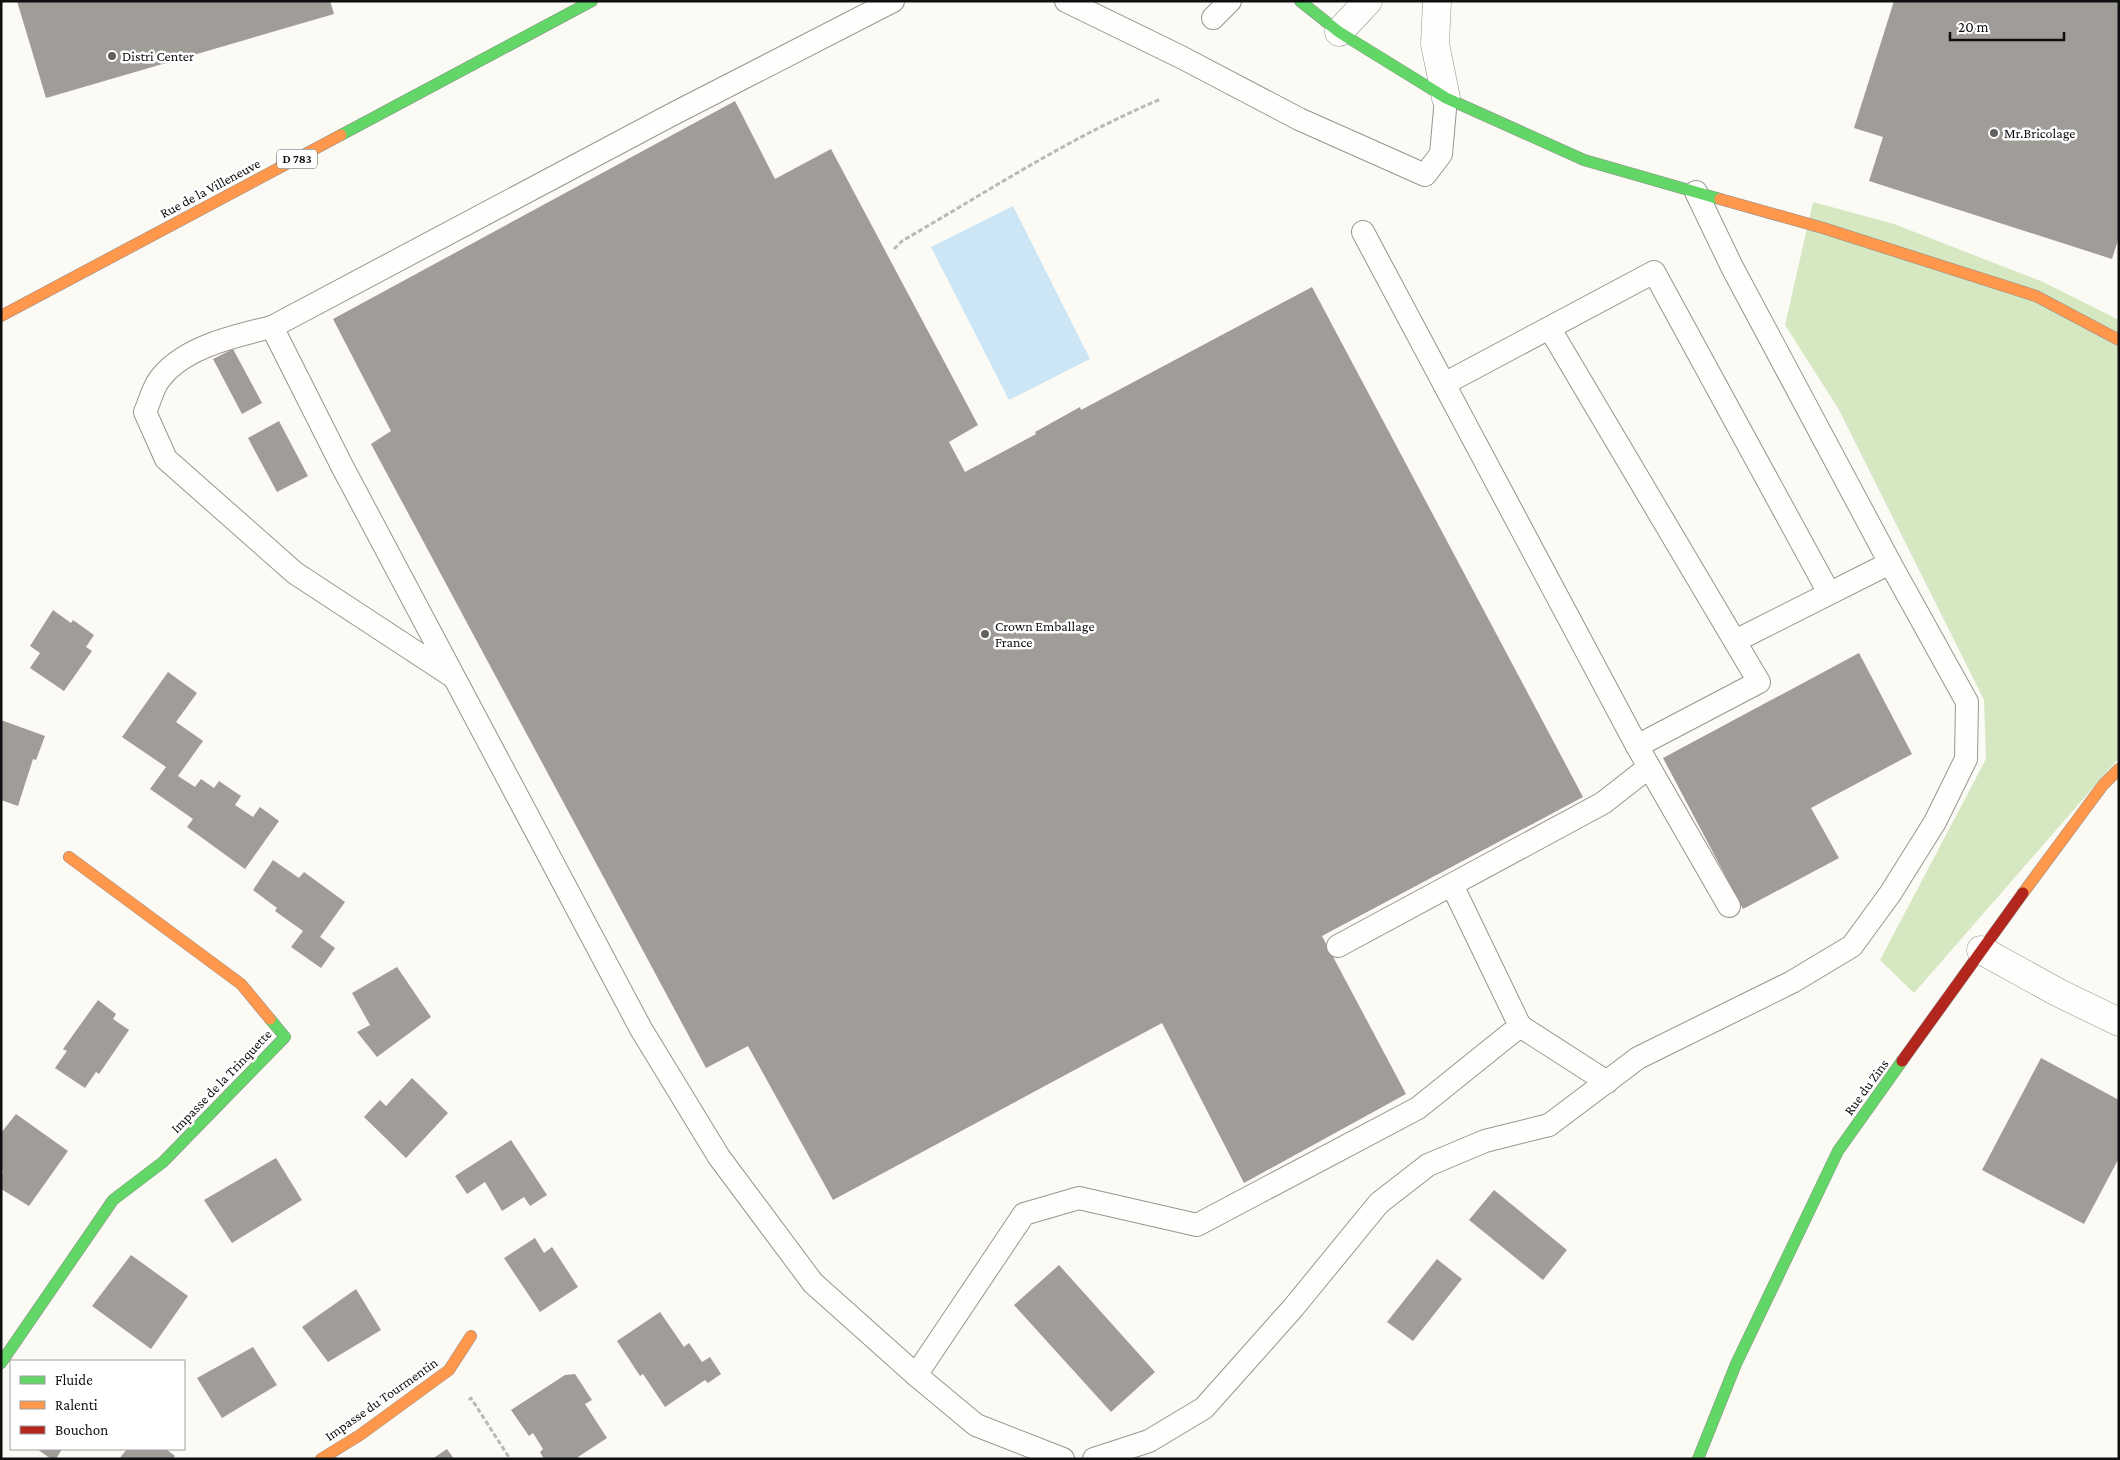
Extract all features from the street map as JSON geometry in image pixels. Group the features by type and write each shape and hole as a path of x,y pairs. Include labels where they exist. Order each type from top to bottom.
{"street":[{"name":"Rue de la Villeneuve","path":"1,316 592,1"},
{"path":"1300,1 1339,32 1446,98 1584,160 1823,228 2036,296 2119,340"},
{"path":"1339,32 1368,1"},
{"path":"1437,1 1435,44 1446,98"},
{"name":"Rue du Zins","path":"1698,1459 1736,1364 1838,1151 2103,785 2119,769"},
{"name":"Impasse de la Trinquette","path":"1,1363 113,1200 163,1162 285,1037 241,984 69,857"},
{"path":"1982,950 2059,993 2119,1022"},
{"name":"Impasse du Tourmentin","path":"321,1459 360,1435 449,1370 471,1336"}],"lane":[{"path":"455,678 295,573 166,458 145,412 157,383 178,362 222,339 272,327 671,115 893,1"},
{"path":"1066,1 1181,57 1299,119 1425,175 1441,154 1446,98"},
{"path":"1213,18 1230,1"},
{"path":"1094,1459 1149,1442 1204,1408 1293,1308 1379,1203 1428,1165 1485,1141 1549,1125 1638,1058 1792,982 1852,946 1890,894 1935,822 1966,759 1967,702 1890,563 1732,267 1696,192"},
{"path":"1363,232 1637,746 1729,906"},
{"path":"1444,384 1654,272 1829,593"},
{"path":"272,327 342,466 641,1029 719,1157 813,1283 916,1375 976,1425 1063,1459"},
{"path":"1550,328 1759,682 1637,746"},
{"path":"1735,641 1890,563"},
{"path":"1338,946 1603,803 1649,767"},
{"path":"1452,885 1520,1026 1607,1082"},
{"path":"916,1375 1024,1214 1079,1198 1197,1225 1418,1108 1520,1026"}],"path":[{"path":"894,249 902,241 1062,148 1135,110 1161,100"},
{"path":"463,1403 471,1398 510,1459"}],"green space":[{"path":"1813,202 1894,224 2043,282 2119,320 2119,758 1914,993 1880,960 1986,759 1984,700 1838,408 1785,325"}],"water":[{"path":"1013,206 1090,359 1009,400 931,247"}],"building":[{"name":"Distri Center","path":"17,1 330,1 334,14 46,98"},
{"name":"Mr.Bricolage","path":"1894,1 2119,1 2119,237 2112,259 1869,181 1883,137 1854,128"},
{"name":"Crown Emballage France","path":"735,101 775,179 831,149 978,425 949,442 965,472 1036,434 1035,432 1080,407 1081,410 1312,287 1583,797 1322,936 1406,1094 1244,1183 1162,1023 833,1200 748,1046 706,1068 371,444 391,431 333,319"},
{"path":"233,349 262,403 242,414 213,359"},
{"path":"279,421 308,476 277,492 248,438"},
{"path":"53,610 71,623 73,620 94,635 86,647 92,651 64,691 30,668 40,653 30,646"},
{"path":"1859,653 1912,754 1811,808 1839,858 1743,909 1663,758"},
{"path":"168,672 197,693 176,722 203,741 178,776 195,787 201,779 214,788 219,781 241,796 235,805 253,817 260,807 279,821 245,869 187,827 193,819 150,789 166,767 122,737"},
{"path":"1,720 45,736 36,760 33,759 18,806 1,800"},
{"path":"273,860 299,878 304,872 345,902 320,937 335,948 321,968 291,947 303,931 275,911 277,908 253,890"},
{"path":"397,967 431,1017 377,1057 357,1032 370,1025 352,993"},
{"path":"98,1000 116,1014 113,1019 129,1030 99,1074 96,1072 85,1088 55,1068 67,1051 63,1049"},
{"path":"2041,1058 2119,1100 2119,1158 2084,1224 1982,1170"},
{"path":"412,1078 448,1113 406,1158 364,1117 380,1100 386,1106"},
{"path":"16,1114 68,1151 29,1206 1,1189 3,1171 1,1169 1,1133"},
{"path":"511,1140 547,1195 530,1206 524,1197 502,1211 485,1182 467,1194 455,1176"},
{"path":"276,1158 302,1200 232,1243 204,1200"},
{"path":"1494,1190 1567,1250 1543,1280 1469,1220"},
{"path":"535,1238 544,1253 552,1247 578,1287 540,1312 504,1258"},
{"path":"131,1255 188,1296 151,1349 92,1306"},
{"path":"1437,1259 1462,1279 1413,1341 1387,1322"},
{"path":"1059,1265 1155,1372 1111,1412 1014,1305"},
{"path":"356,1289 381,1330 328,1362 302,1327"},
{"path":"660,1312 684,1347 689,1343 702,1362 710,1357 721,1374 708,1383 705,1380 665,1407 643,1374 640,1376 617,1341"},
{"path":"253,1347 277,1385 222,1418 197,1378"},
{"path":"575,1374 592,1400 585,1404 607,1438 578,1457 579,1459 544,1459 540,1452 543,1449 533,1433 529,1436 511,1410 565,1375"},
{"path":"447,1449 454,1459 432,1459"},
{"path":"38,1450 61,1450 56,1459 51,1459"},
{"path":"126,1450 167,1450 175,1456 173,1459 119,1459"}],"traffic: fast":[{"path":"341,135 592,1"},
{"path":"1300,1 1339,32 1446,98 1584,160 1720,199"},
{"path":"1,1363 113,1200 163,1162 285,1037 270,1019"},
{"path":"1698,1459 1736,1364 1838,1151 1902,1061"}],"traffic: slow":[{"path":"1,316 341,135"},
{"path":"1720,199 1823,228 2036,296 2119,340"},
{"path":"2023,893 2103,785 2119,769"},
{"path":"69,857 241,984 270,1019"},
{"path":"321,1459 360,1435 449,1370 471,1336"}],"traffic: jam":[{"path":"1902,1061 2023,893"}],"place":[{"name":"Distri Center","path":"112,56"},
{"name":"Mr.Bricolage","path":"1994,133"},
{"name":"Crown Emballage France","path":"985,634"}]}
